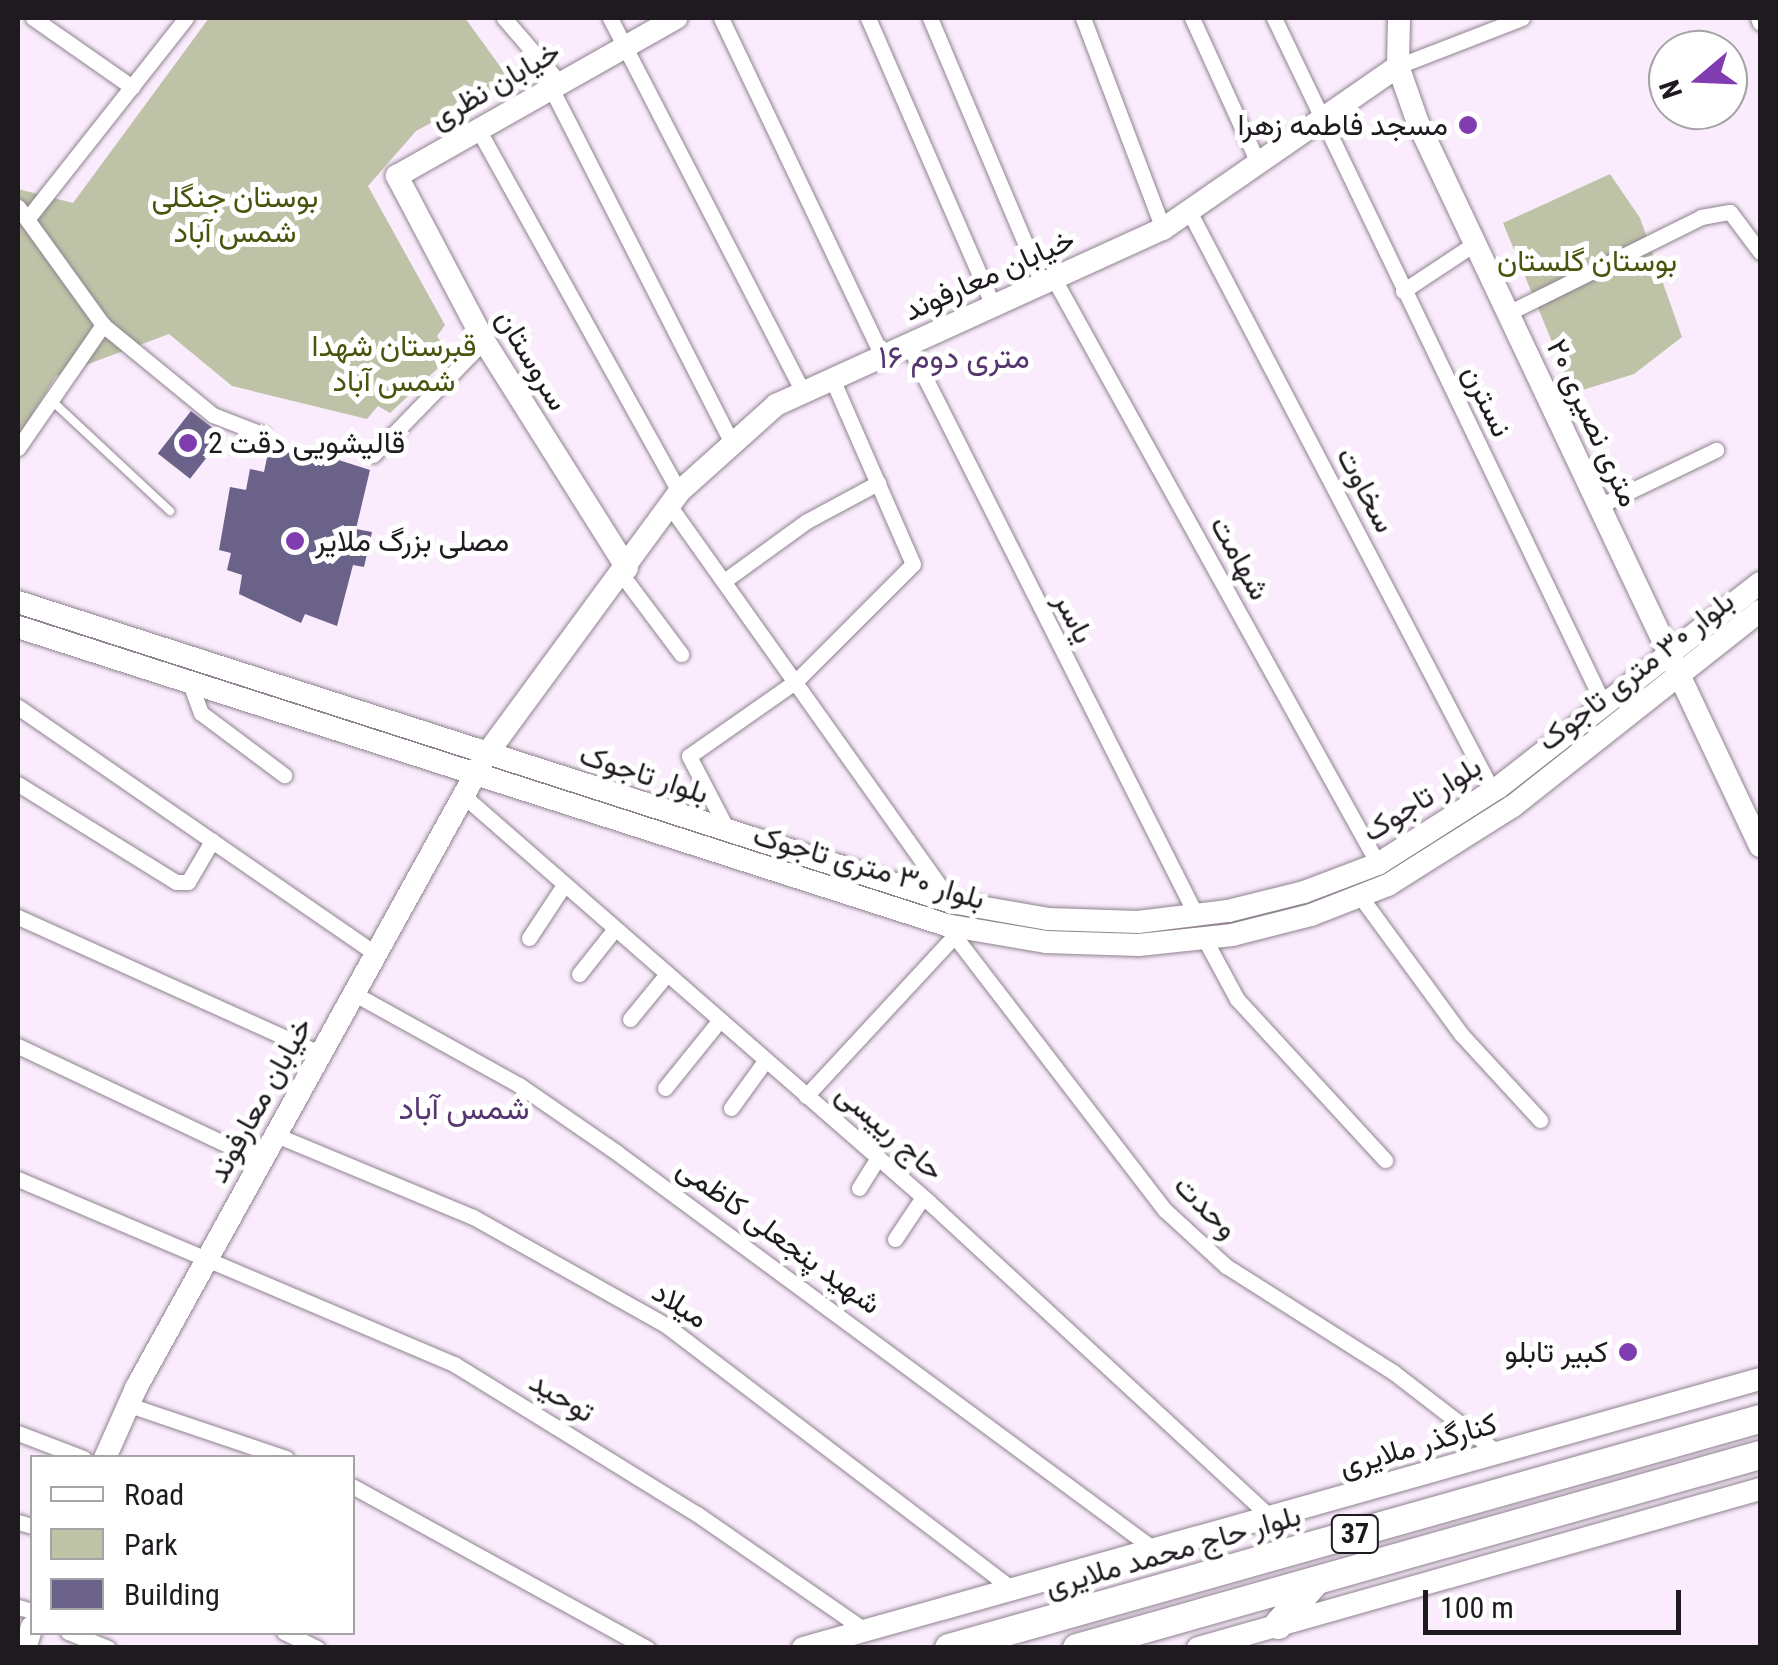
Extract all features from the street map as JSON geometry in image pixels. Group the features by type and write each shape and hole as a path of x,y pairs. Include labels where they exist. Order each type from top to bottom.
{"highway":[{"name":"بلوار حاج محمد ملایری","path":"948,1648 1760,1419"},
{"name":"37","path":"1077,1648 1760,1456"},
{"path":"1278,1625 1315,1582"}],"main road":[{"name":"خیابان نظری","path":"396,176 676,18"},
{"name":"۲۰ متری نصیری","path":"1399,18 1398,66 1474,244 1676,665 1755,820 1760,846"},
{"name":"خیابان معارفوند","path":"106,1455 205,1262 482,766 674,499 730,440 803,392 1164,229 1398,66"},
{"name":"سروستان","path":"396,176 484,341 624,572"},
{"name":"بلوار ۳۰ متری تاجوک","path":"18,627 190,683 482,766 950,921 1046,942 1140,946 1204,938 1311,915 1360,896 1452,848 1676,665 1760,583"},
{"name":"بلوار تاجوک","path":"18,602 482,766 729,833 950,921 1138,922 1196,915 1304,892 1378,864 1492,792 1604,705 1676,665"},
{"name":"بلوار ۳۰ متری تاجوک","path":"1676,665 1760,612"},
{"name":"کنارگذر ملایری","path":"804,1648 1760,1379"},
{"path":"1198,1648 1760,1489"}],"street":[{"path":"33,18 132,87"},
{"path":"186,18 132,87 23,212 103,325 214,415 262,434"},
{"path":"504,18 556,86 730,440"},
{"path":"610,18 628,44 803,392"},
{"path":"721,18 882,355"},
{"path":"868,18 992,306"},
{"name":"شهامت","path":"930,18 1048,282 1378,864"},
{"path":"1083,18 1164,229"},
{"path":"1192,18 1259,165"},
{"name":"نسترن","path":"1274,18 1320,121 1604,705"},
{"path":"1398,66 1522,18"},
{"name":"وحدت","path":"478,129 674,499 724,581 796,680 950,921 1165,1210 1226,1266 1392,1372 1498,1453"},
{"path":"1508,314 1701,218 1730,212 1760,252"},
{"name":"سخاوت","path":"1190,213 1492,792"},
{"path":"1403,290 1474,244"},
{"path":"18,448 103,325"},
{"path":"373,455 484,341"},
{"name":"یاسر","path":"908,344 1196,915"},
{"path":"729,833 689,756 796,680 913,564 832,378"},
{"path":"1599,506 1716,450"},
{"path":"724,581 807,521 878,483"},
{"path":"624,572 681,654"},
{"path":"190,683 202,713 284,775"},
{"path":"18,707 376,955"},
{"path":"18,784 176,882 188,882 212,841"},
{"name":"حاج رییسی","path":"465,797 923,1197 1271,1518"},
{"path":"530,938 564,885"},
{"path":"1360,896 1450,1022 1540,1120"},
{"path":"18,917 322,1054"},
{"path":"806,1096 950,921"},
{"path":"578,974 614,930"},
{"path":"1204,938 1237,999 1385,1160"},
{"path":"630,1019 666,975"},
{"name":"شهید پنجعلی کاظمی","path":"353,992 519,1085 616,1152 1155,1550"},
{"path":"664,1088 718,1021"},
{"path":"18,1046 261,1161"},
{"path":"730,1108 765,1061"},
{"name":"میلاد","path":"276,1135 473,1217 667,1326 1012,1590"},
{"path":"860,1188 878,1158"},
{"name":"توحید","path":"18,1180 454,1364 697,1514 864,1629"},
{"path":"895,1238 923,1197"},
{"path":"129,1405 277,1455"},
{"path":"18,1433 75,1455"},
{"path":"355,1488 646,1648"},
{"path":"76,1635 108,1648"},
{"path":"290,1635 318,1648"}],"lane":[{"path":"51,400 170,511"}],"green space":[{"name":"بوستان جنگلی شمس آباد","path":"209,18 465,18 510,80 416,131 368,186 445,325 437,336 450,357 390,413 378,406 367,419 232,386 169,334 56,376 18,438 18,189 73,203"},
{"name":"بوستان گلستان","path":"1610,174 1640,218 1682,337 1634,374 1573,393 1503,223"}],"building":[{"name":"قالیشویی دقت 2","path":"191,411 223,436 190,479 158,454"},
{"name":"مصلی بزرگ ملایر","path":"269,448 302,456 304,449 370,470 356,529 372,532 364,567 353,565 337,626 305,614 301,623 239,594 242,575 227,570 231,553 219,550 230,487 246,490 250,469 264,472"}],"place":[{"name":"مسجد فاطمه زهرا","path":"1468,125"},
{"name":"قالیشویی دقت 2","path":"188,443"},
{"name":"مصلی بزرگ ملایر","path":"295,541"},
{"name":"کبیر تابلو","path":"1628,1352"}],"district":[{"name":"۱۶ متری دوم","path":"954,357"},
{"name":"شمس آباد","path":"464,1108"}],"park label":[{"name":"قبرستان شهدا شمس آباد","path":"394,363"}]}
